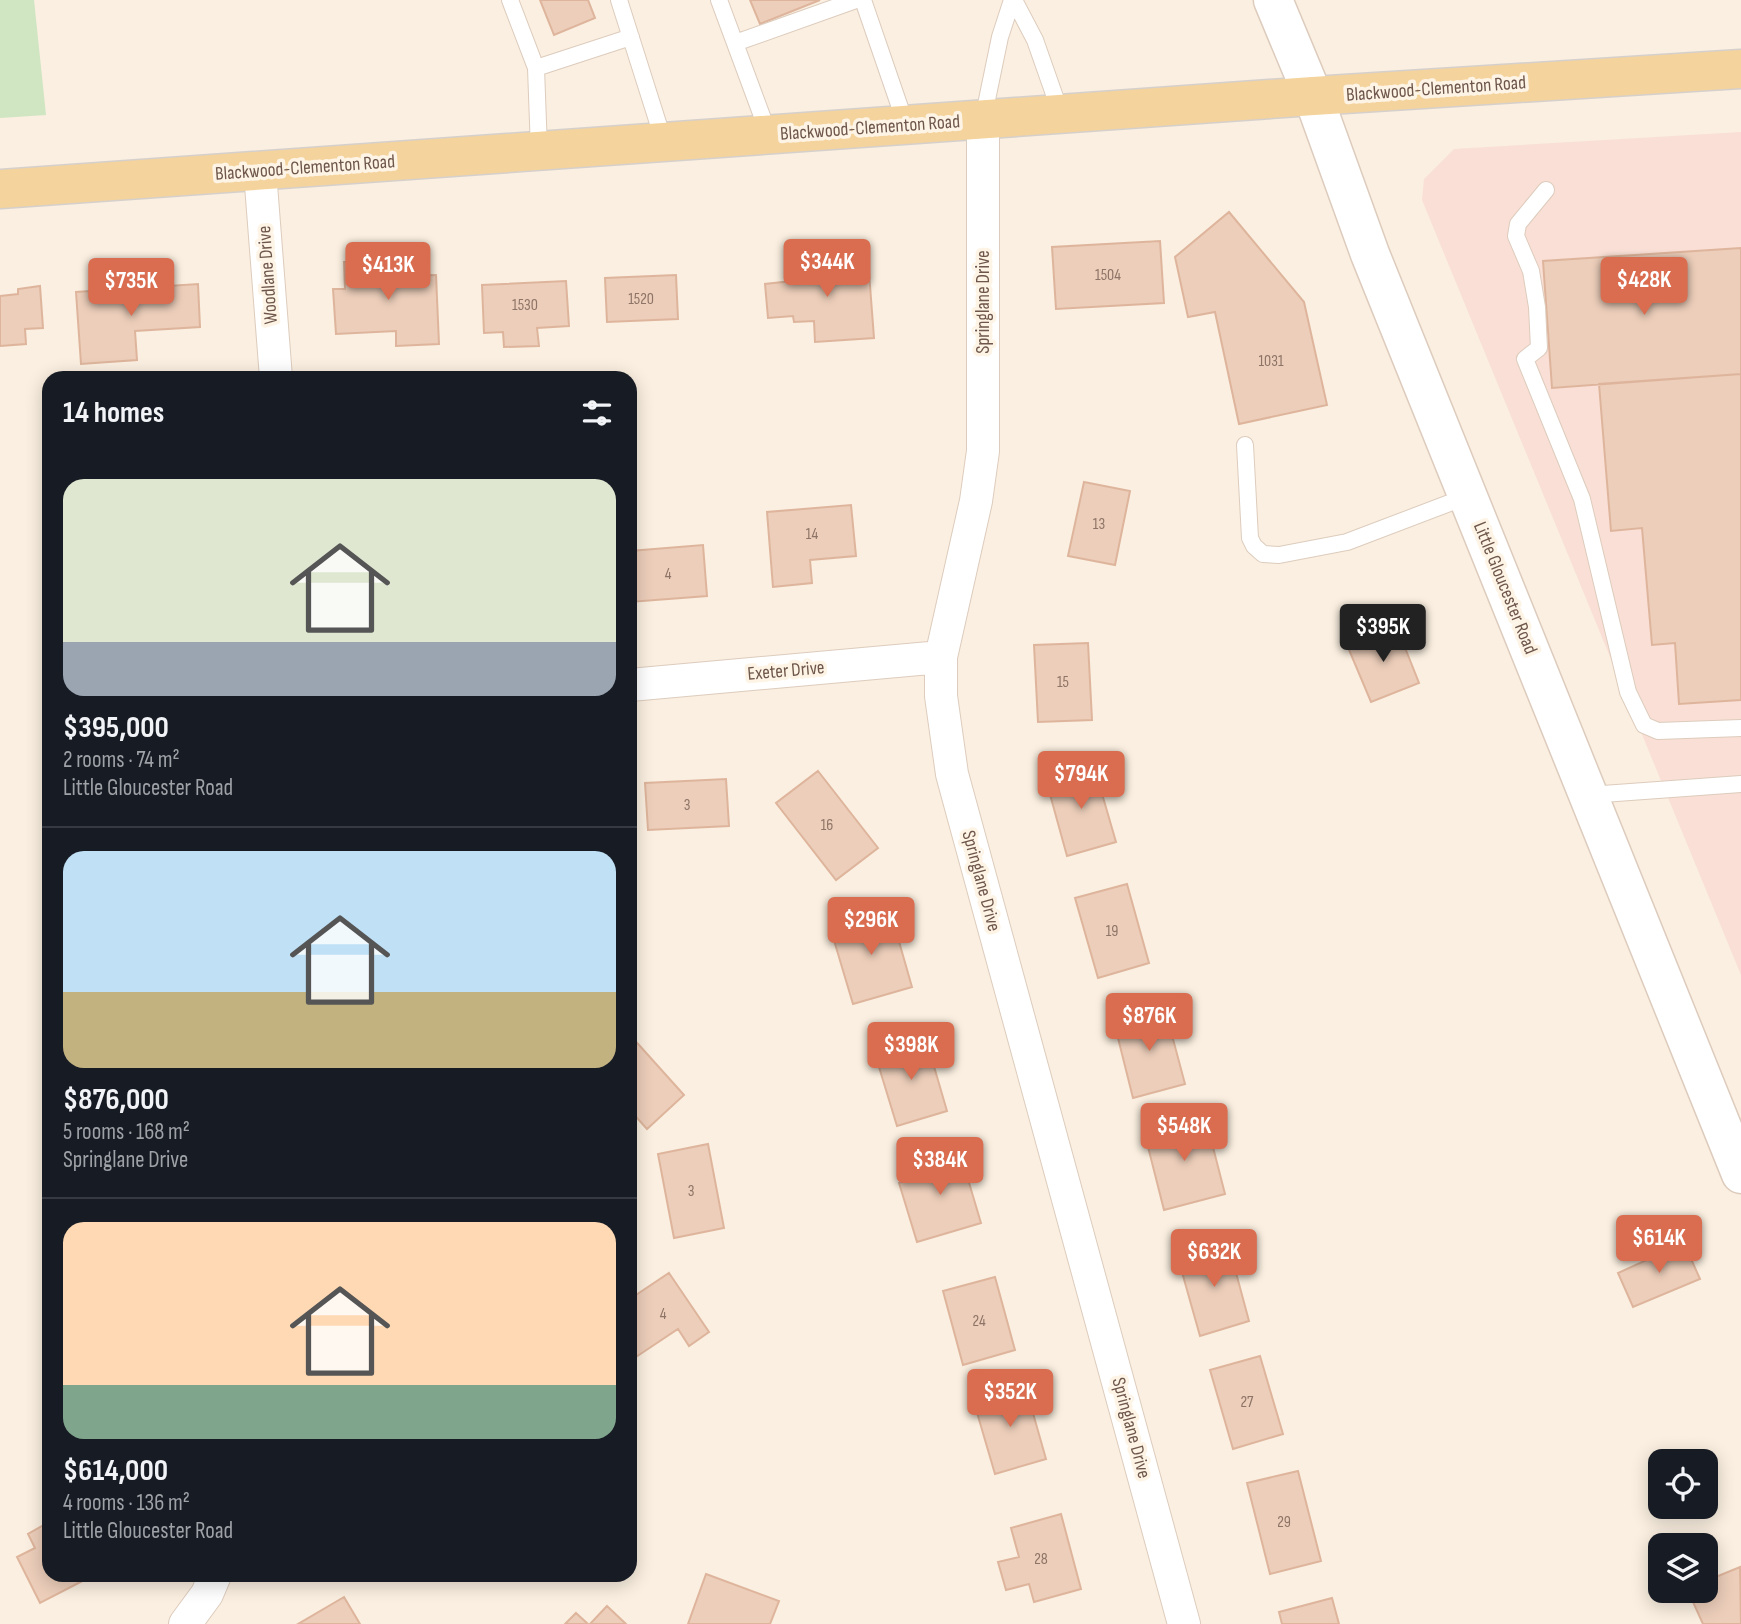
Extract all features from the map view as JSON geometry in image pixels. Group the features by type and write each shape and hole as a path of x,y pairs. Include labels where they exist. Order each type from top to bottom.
{"main road":[{"name":"Blackwood-Clementon Road","path":"0,189 1313,96 1739,63"}],"street":[{"name":"Little Gloucester Road","path":"1273,0 1313,96 1370,254 1741,1174"},
{"name":"Springlane Drive","path":"982,119 982,451 976,501 941,657 941,696 952,774 1184,1624"},
{"name":"Woodlane Drive","path":"260,172 275,371"},
{"name":"Exeter Drive","path":"637,684 941,657"},
{"path":"185,1624 207,1594 212,1582"}],"lane":[{"path":"510,0 536,68 539,152"},
{"path":"619,0 664,142"},
{"path":"719,0 769,135"},
{"path":"735,44 856,0"},
{"path":"863,0 906,125"},
{"path":"1013,0 1035,40 1061,114"},
{"path":"982,119 1000,37 1013,0"},
{"path":"536,68 631,37"},
{"path":"1546,190 1518,224 1516,236 1531,271 1537,307 1539,348 1525,359 1582,499 1628,692 1644,725 1658,731 1741,728"},
{"path":"1245,444 1250,538 1263,554 1279,555 1347,542 1468,496"},
{"path":"1589,795 1741,784"}],"shaded area":[{"path":"1741,132 1741,975 1422,200 1424,179 1454,149"}],"green space":[{"path":"0,0 34,0 46,115 0,118"}],"building":[{"path":"540,0 588,0 595,18 554,35"},
{"path":"750,0 820,0 760,24"},
{"path":"1229,212 1304,302 1327,405 1239,424 1215,312 1188,317 1175,257"},
{"path":"1160,241 1164,303 1056,309 1052,247"},
{"path":"1741,248 1741,374 1552,388 1543,261"},
{"path":"406,259 407,276 436,275 439,344 396,346 396,331 336,334 333,289 345,289 344,262"},
{"path":"868,259 874,338 815,342 814,321 794,322 793,316 768,318 765,284 792,281 791,266"},
{"path":"676,275 678,319 607,322 605,278"},
{"path":"566,281 569,326 537,328 539,346 504,347 503,332 484,333 482,285"},
{"path":"198,284 200,327 135,331 137,360 81,364 76,292"},
{"path":"40,286 43,328 25,329 26,344 0,346 0,296 18,294 18,289"},
{"path":"1741,374 1741,700 1679,704 1675,643 1652,645 1642,528 1611,531 1599,384"},
{"path":"1084,482 1130,491 1115,565 1068,556"},
{"path":"851,505 856,556 810,560 812,583 773,587 767,512"},
{"path":"703,545 707,596 637,601 637,550"},
{"path":"1396,625 1419,683 1371,702 1347,645"},
{"path":"1088,643 1092,720 1038,722 1034,645"},
{"path":"1094,766 1116,842 1067,856 1046,780"},
{"path":"818,771 878,848 836,880 776,803"},
{"path":"726,779 729,826 648,830 645,783"},
{"path":"1127,884 1149,963 1098,978 1075,898"},
{"path":"890,910 912,987 853,1004 830,927"},
{"path":"1165,1009 1185,1084 1133,1098 1114,1022"},
{"path":"926,1039 947,1111 897,1126 875,1054"},
{"path":"637,1043 684,1095 647,1129 637,1118"},
{"path":"1205,1116 1225,1194 1164,1210 1144,1131"},
{"path":"708,1144 724,1228 674,1238 658,1154"},
{"path":"959,1149 981,1223 917,1242 899,1183 920,1176 916,1161"},
{"path":"1228,1243 1249,1321 1200,1336 1178,1258"},
{"path":"1684,1243 1700,1279 1633,1307 1618,1273"},
{"path":"669,1273 709,1332 689,1346 678,1329 637,1356 637,1294"},
{"path":"995,1277 1015,1350 963,1365 943,1291"},
{"path":"1260,1356 1283,1434 1233,1449 1210,1370"},
{"path":"1025,1385 1046,1459 995,1474 973,1399"},
{"path":"1298,1471 1321,1561 1270,1574 1247,1483"},
{"path":"1061,1514 1081,1589 1034,1602 1029,1584 1006,1590 998,1562 1019,1557 1011,1528"},
{"path":"42,1526 42,1582 80,1582 40,1603 17,1557 35,1548 28,1534"},
{"path":"1740,1567 1741,1624 1703,1624 1693,1603 1718,1603 1718,1576"},
{"path":"706,1574 779,1601 770,1624 688,1624"},
{"path":"344,1597 360,1624 298,1624"},
{"path":"1332,1598 1339,1624 1282,1624 1279,1612"},
{"path":"607,1606 626,1624 590,1624"},
{"path":"576,1613 588,1624 565,1624"}]}
